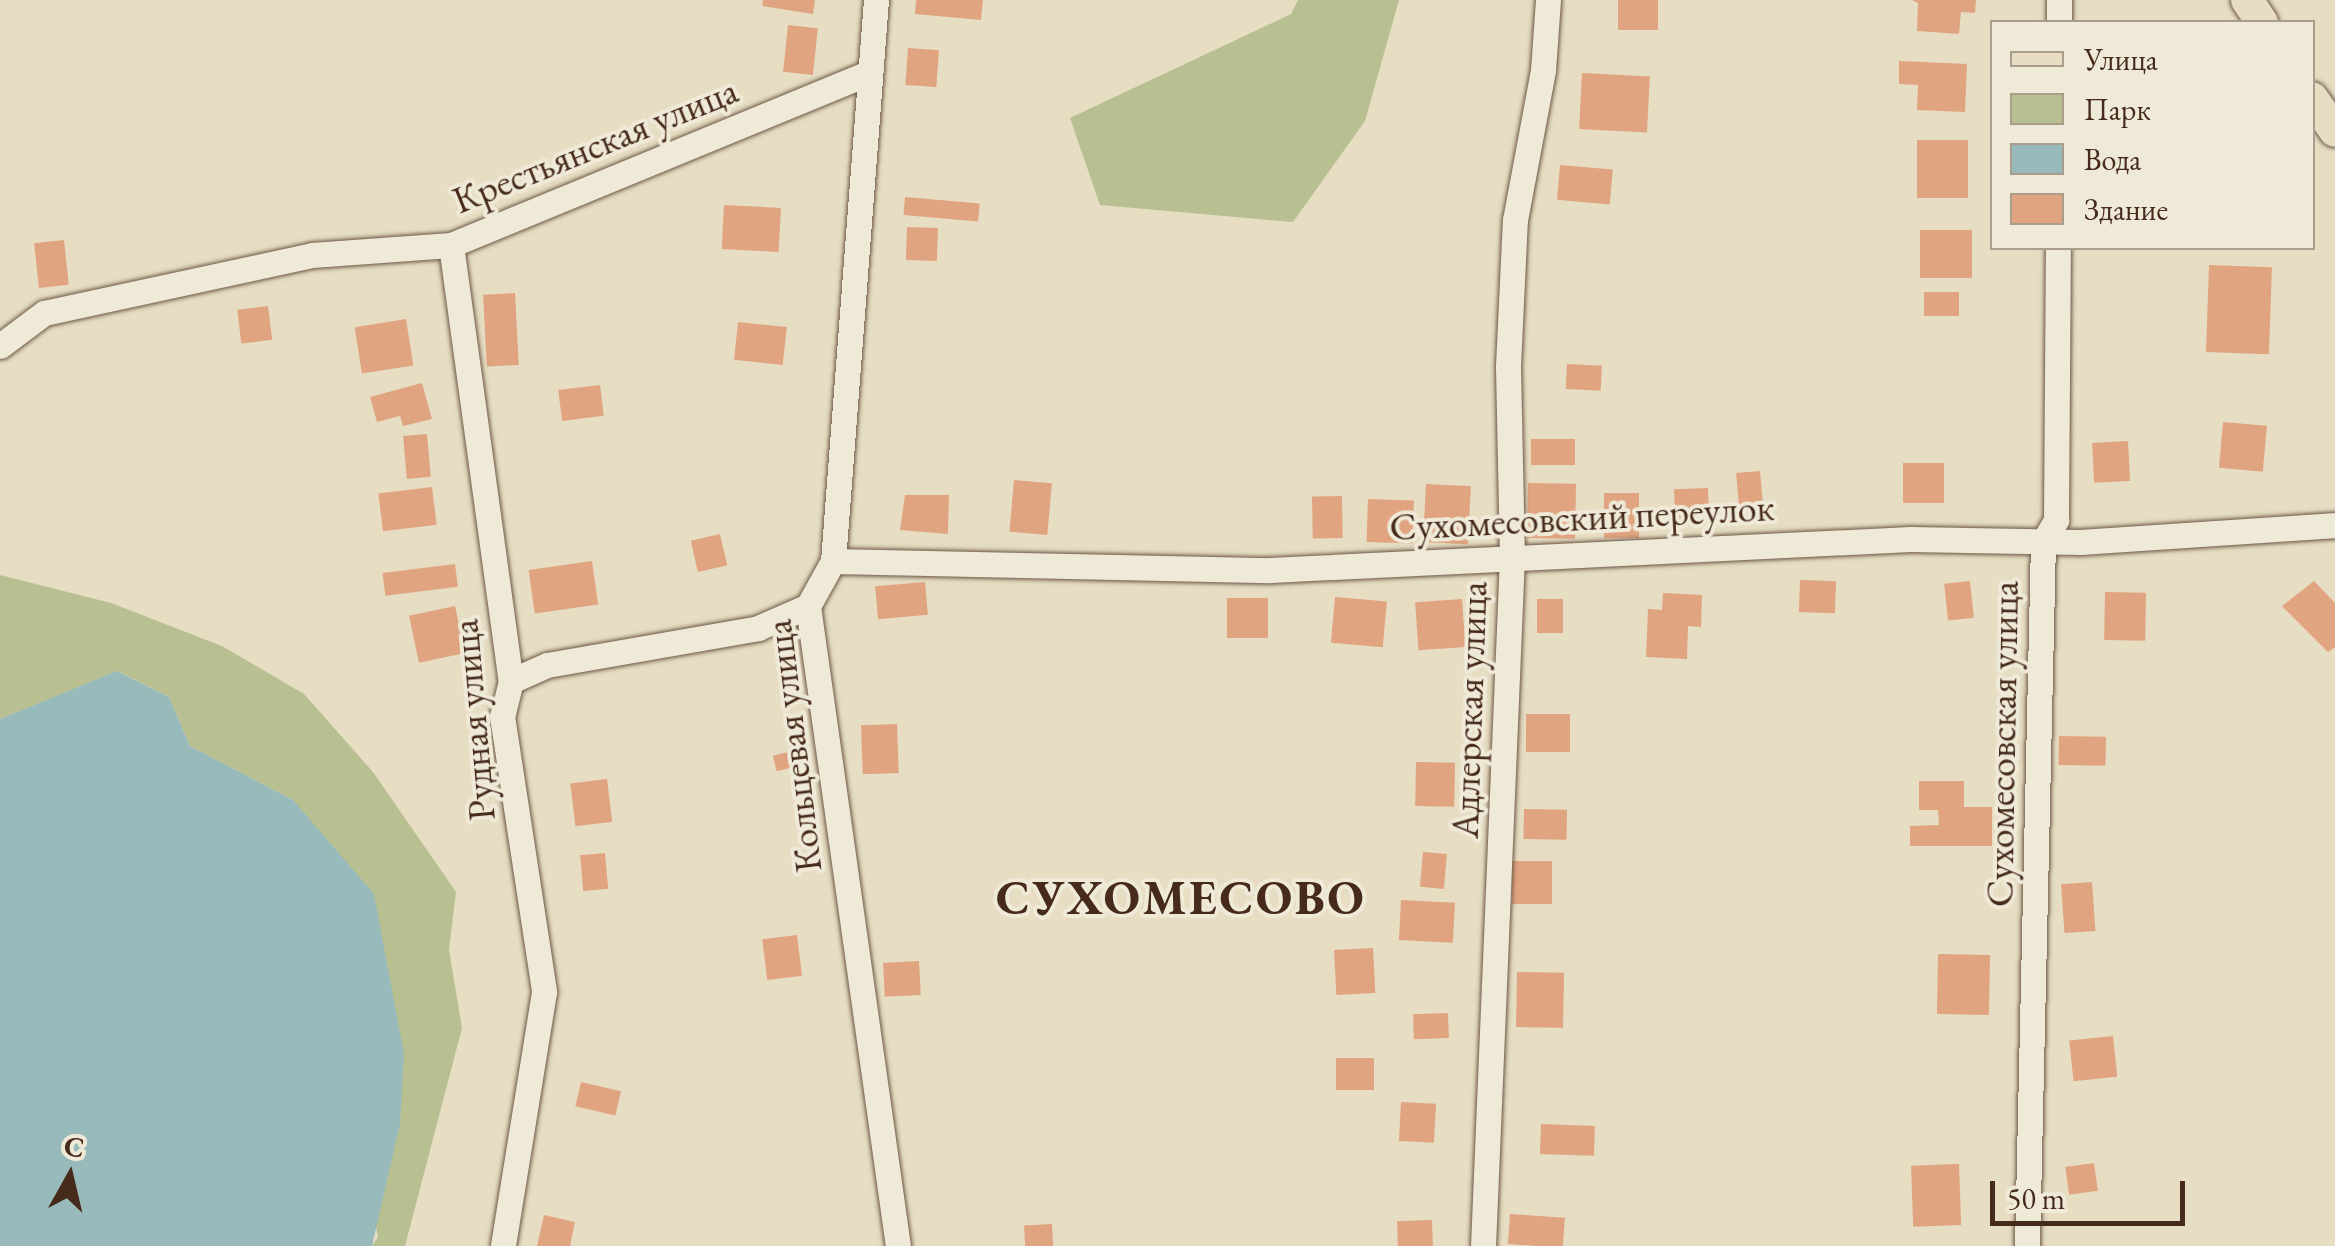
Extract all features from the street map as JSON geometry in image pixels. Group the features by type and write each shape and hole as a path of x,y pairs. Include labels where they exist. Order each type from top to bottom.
{"main road":[{"path":"2315,102 2335,131"}],"street":[{"name":"Кольцевая улица","path":"876,0 832,562 808,606 898,1246"},
{"name":"Адлерская улица","path":"1483,1246 1512,558 1508,366 1515,220 1543,70 1548,0"},
{"name":"Крестьянская улица","path":"0,346 44,313 312,255 451,245 868,74"},
{"name":"Рудная улица","path":"451,245 511,681 502,716 544,992 503,1246"},
{"name":"Сухомесовская улица","path":"2027,1246 2043,542 2056,520 2058,250"},
{"name":"Сухомесовский переулок","path":"832,562 1270,570 1910,539 2043,542 2335,524"},
{"path":"511,681 548,665 758,628 808,606"}],"green space":[{"path":"1298,0 1399,0 1365,121 1293,222 1100,205 1070,118 1291,14"},
{"path":"0,575 111,603 222,646 304,694 373,772 456,892 449,950 462,1028 405,1246 372,1246 378,1237 293,800 190,746 169,697 118,671 0,719"}],"water":[{"path":"117,671 169,697 190,746 293,800 374,894 404,1054 400,1124 372,1246 0,1246 0,719"}],"building":[{"path":"763,0 815,0 813,14 762,6"},
{"path":"916,0 983,0 981,20 915,14"},
{"path":"1618,0 1658,0 1658,30 1618,30"},
{"path":"1912,0 1976,0 1975,13 1961,12 1959,34 1917,31 1918,3"},
{"path":"788,25 818,28 813,75 783,72"},
{"path":"908,48 939,50 936,87 905,85"},
{"path":"1899,61 1967,64 1965,112 1917,110 1918,85 1899,84"},
{"path":"1582,73 1650,77 1647,132 1579,129"},
{"path":"1917,140 1968,140 1968,198 1917,198"},
{"path":"1560,165 1613,170 1610,204 1557,200"},
{"path":"905,197 980,204 978,221 903,215"},
{"path":"724,205 781,208 779,252 722,249"},
{"path":"907,227 938,228 937,261 906,260"},
{"path":"1920,230 1972,230 1972,278 1920,278"},
{"path":"64,240 69,285 39,288 34,243"},
{"path":"2209,265 2272,267 2269,354 2206,352"},
{"path":"1924,292 1959,292 1959,316 1924,316"},
{"path":"515,293 519,365 487,367 483,295"},
{"path":"268,306 272,340 241,344 237,310"},
{"path":"406,319 413,365 362,374 355,327"},
{"path":"738,322 787,327 783,365 734,360"},
{"path":"1567,364 1602,366 1601,391 1566,389"},
{"path":"422,383 432,419 403,426 400,416 377,422 370,397"},
{"path":"600,385 604,416 562,421 558,390"},
{"path":"2223,422 2267,426 2263,472 2219,468"},
{"path":"427,434 431,477 407,479 403,436"},
{"path":"1531,439 1575,439 1575,465 1531,465"},
{"path":"2128,441 2130,481 2094,483 2092,443"},
{"path":"1903,463 1944,463 1944,503 1903,503"},
{"path":"1760,471 1763,506 1739,508 1736,473"},
{"path":"1014,480 1052,483 1047,535 1009,532"},
{"path":"1528,483 1576,484 1575,539 1527,538"},
{"path":"1426,484 1471,486 1468,544 1423,542"},
{"path":"432,487 437,525 383,531 378,494"},
{"path":"1708,488 1709,521 1675,522 1674,489"},
{"path":"1604,493 1639,493 1639,538 1604,538"},
{"path":"905,495 949,495 948,534 900,530"},
{"path":"1342,496 1343,538 1313,539 1312,497"},
{"path":"1368,499 1414,501 1412,544 1366,542"},
{"path":"720,534 727,565 698,572 691,541"},
{"path":"592,561 598,605 535,613 529,570"},
{"path":"455,564 458,587 385,596 383,573"},
{"path":"1800,580 1836,581 1835,613 1799,612"},
{"path":"1970,581 1974,618 1948,621 1944,584"},
{"path":"2314,581 2335,603 2335,647 2328,652 2282,606"},
{"path":"925,582 928,615 878,619 875,586"},
{"path":"2105,592 2146,593 2145,641 2104,640"},
{"path":"1663,593 1702,595 1701,627 1688,626 1687,659 1646,657 1648,609 1662,610"},
{"path":"1335,597 1387,602 1383,647 1331,643"},
{"path":"1227,598 1268,598 1268,638 1227,638"},
{"path":"1462,599 1465,647 1418,650 1415,602"},
{"path":"1537,599 1563,599 1563,633 1537,633"},
{"path":"455,606 465,653 419,663 409,616"},
{"path":"1526,714 1570,714 1570,752 1526,752"},
{"path":"897,724 899,773 863,774 861,725"},
{"path":"2059,736 2106,737 2105,766 2058,765"},
{"path":"800,749 804,765 777,771 773,756"},
{"path":"1416,762 1455,763 1454,807 1415,806"},
{"path":"607,779 612,822 576,826 570,784"},
{"path":"1919,781 1964,781 1964,807 1992,807 1992,846 1910,846 1910,826 1939,825 1938,810 1919,810"},
{"path":"1524,809 1567,810 1566,840 1523,839"},
{"path":"1423,852 1447,854 1444,889 1420,887"},
{"path":"605,853 608,889 583,891 580,855"},
{"path":"1512,861 1552,861 1552,904 1512,904"},
{"path":"2092,882 2095,931 2064,933 2061,884"},
{"path":"1401,900 1455,903 1453,943 1399,940"},
{"path":"797,935 802,976 767,980 762,939"},
{"path":"1373,948 1375,993 1336,995 1334,950"},
{"path":"1938,954 1990,955 1989,1015 1937,1014"},
{"path":"919,961 921,995 885,997 883,963"},
{"path":"1517,972 1564,973 1563,1028 1516,1027"},
{"path":"1448,1013 1449,1038 1414,1039 1413,1014"},
{"path":"2113,1036 2117,1077 2074,1081 2069,1041"},
{"path":"1336,1058 1374,1058 1374,1090 1336,1090"},
{"path":"581,1082 621,1091 615,1116 575,1106"},
{"path":"1401,1102 1436,1104 1434,1143 1399,1141"},
{"path":"1541,1124 1595,1126 1594,1156 1540,1154"},
{"path":"2094,1163 2098,1191 2069,1195 2065,1167"},
{"path":"1959,1164 1961,1225 1913,1227 1911,1166"},
{"path":"1510,1214 1565,1218 1563,1246 1508,1244"},
{"path":"544,1215 575,1222 570,1246 537,1246"},
{"path":"1432,1220 1433,1246 1398,1246 1397,1221"},
{"path":"1052,1224 1053,1246 1025,1246 1024,1225"}],"district":[{"name":"СУХОМЕСОВО","path":"1181,898"}]}
